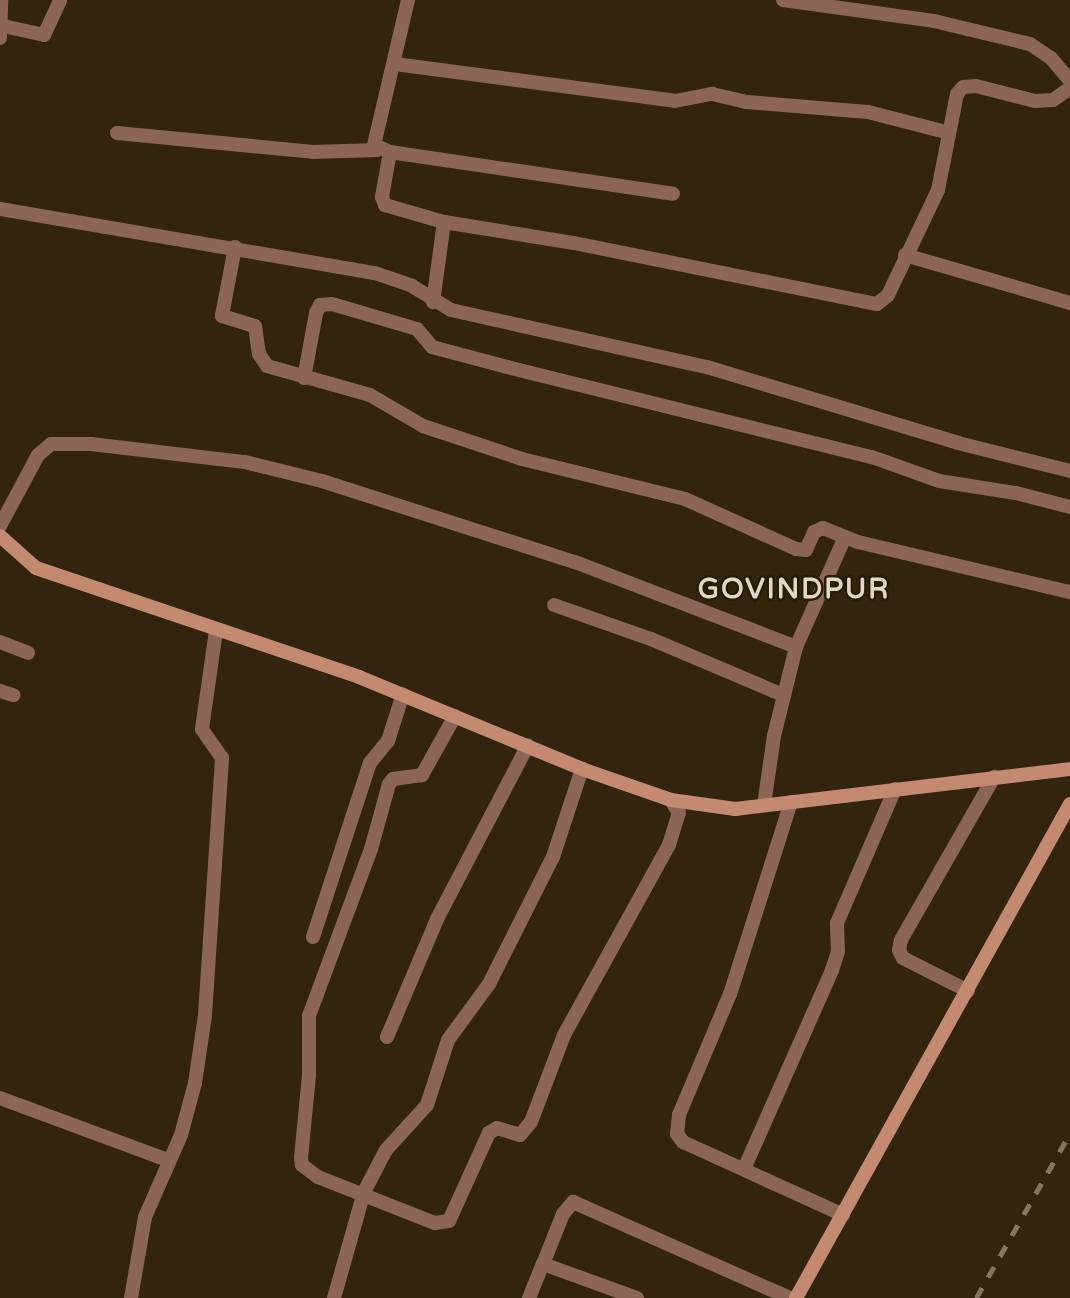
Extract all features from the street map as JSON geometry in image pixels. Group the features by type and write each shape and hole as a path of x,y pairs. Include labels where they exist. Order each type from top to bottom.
{"main road":[{"path":"0,536 36,568 403,694 582,769 671,800 735,809 1070,769"},
{"path":"796,1298 1070,804"}],"street":[{"path":"1,0 1,32 44,35 60,0"},
{"path":"384,151 374,142 396,64 408,0"},
{"path":"783,0 863,5 1030,44 1051,58 1070,81"},
{"path":"396,64 675,101 712,94 747,102 867,111 946,132"},
{"path":"384,151 382,197 385,205 444,222 598,247 868,304 886,299 938,190 953,103 963,87 976,86 1035,101 1053,100 1070,89"},
{"path":"117,133 313,152 384,151 673,194"},
{"path":"0,209 375,273 412,286 433,302 598,346 706,368 958,443 1070,471"},
{"path":"433,302 444,222"},
{"path":"235,247 223,318 253,323 264,363 304,378 370,395 423,426 522,459 685,499 796,550 810,546 820,528 845,537 1070,593"},
{"path":"905,255 1070,303"},
{"path":"304,378 316,313 320,305 332,304 412,327 432,347 507,368 872,457 939,481 1016,493 1070,507"},
{"path":"0,526 38,455 51,444 91,444 245,463 322,481 575,562 796,648"},
{"path":"764,805 783,695 796,648 845,537"},
{"path":"554,605 651,639 783,695"},
{"path":"131,1298 145,1217 195,1083 205,1015 222,758 202,729 216,631"},
{"path":"0,642 28,653"},
{"path":"313,937 370,763 388,741 403,694"},
{"path":"455,716 422,775 393,779 389,784 371,849 309,1016 302,1165 318,1177 445,1224 489,1133 497,1128 520,1135 526,1129 564,1035 669,845 679,813 671,800"},
{"path":"387,1037 437,919 528,745"},
{"path":"334,1298 364,1192 386,1150 427,1105 447,1040 489,984 553,856 582,769"},
{"path":"968,992 903,958 899,950 901,940 994,777"},
{"path":"744,1169 832,970 838,952 837,923 895,789"},
{"path":"791,802 730,994 676,1125 683,1142 843,1215"},
{"path":"0,1098 168,1160"},
{"path":"529,1298 563,1214 573,1202 790,1298"},
{"path":"543,1264 637,1298"}],"railway":[{"path":"976,1298 1070,1133"}],"district":[{"name":"GOVINDPUR","path":"794,589"}]}
